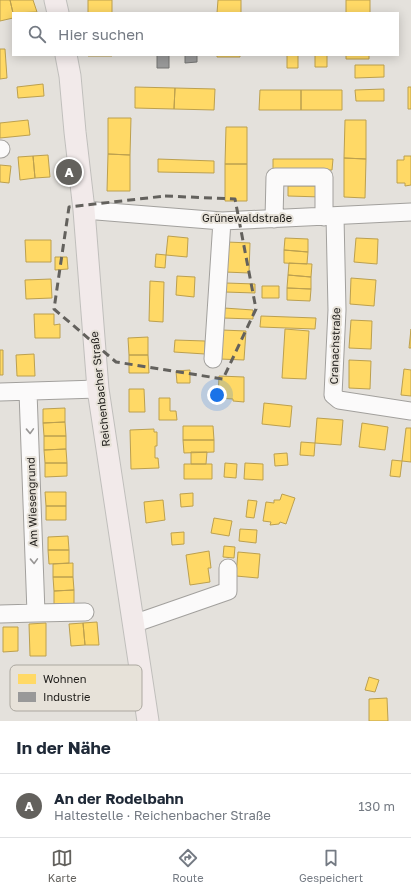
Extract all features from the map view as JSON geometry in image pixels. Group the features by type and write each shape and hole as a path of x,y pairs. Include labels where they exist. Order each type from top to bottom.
{"main road":[{"path":"55,0 58,12"},
{"name":"Reichenbacher Straße","path":"66,56 70,76 84,210 98,388 139,665"},
{"name":"Reichenbacher Straße","path":"142,682 148,721"}],"street":[{"path":"274,219 275,177 324,177 330,217"},
{"name":"Grünewaldstraße","path":"84,210 222,221 411,212"},
{"name":"Cranachstraße","path":"330,217 337,310 333,395 339,400 411,411"},
{"path":"213,359 222,221"},
{"path":"0,392 98,388"},
{"name":"Am Wiesengrund","path":"28,392 36,613"},
{"path":"133,624 228,591 228,568"},
{"path":"0,614 86,612"}],"highlighted area":[{"path":"165,196 235,199 256,309 223,379 116,362 54,309 69,207"}],"building: Wohnen":[{"path":"0,0 10,0 13,12 12,18 0,21"},
{"path":"10,0 33,0 37,12 13,12"},
{"path":"88,0 112,0 112,12 88,12"},
{"path":"218,0 241,0 241,12 217,12"},
{"path":"346,0 370,0 370,12 346,12"},
{"path":"0,49 5,49 7,78 0,79"},
{"path":"217,56 240,56 240,57"},
{"path":"287,56 298,56 298,68 287,68"},
{"path":"315,56 327,56 327,67 315,67"},
{"path":"346,56 369,56 369,59 346,59"},
{"path":"355,65 384,65 384,77 355,78"},
{"path":"43,84 44,96 18,98 17,87"},
{"path":"135,87 175,88 174,109 135,108"},
{"path":"408,87 411,87 411,109 408,109"},
{"path":"175,88 215,89 214,110 174,109"},
{"path":"384,89 384,101 356,101 355,90"},
{"path":"260,90 301,90 301,110 259,110"},
{"path":"301,90 342,90 342,110 301,110"},
{"path":"108,118 131,118 130,155 108,154"},
{"path":"28,120 30,135 0,138 0,123"},
{"path":"345,120 366,120 366,159 344,158"},
{"path":"226,127 247,127 247,164 225,164"},
{"path":"108,154 130,155 130,191 107,191"},
{"path":"48,155 50,177 35,178 33,156"},
{"path":"33,156 35,178 20,180 18,157"},
{"path":"404,156 411,156 411,185 405,186 405,183 397,183 397,160 404,160"},
{"path":"344,158 366,159 365,198 344,197"},
{"path":"158,159 214,161 214,173 158,172"},
{"path":"273,159 333,159 332,170 273,170"},
{"path":"225,164 247,164 247,201 225,201"},
{"path":"0,165 11,166 9,183 0,182"},
{"path":"288,186 322,186 322,197 288,196"},
{"path":"168,236 188,238 187,257 166,255"},
{"path":"285,238 308,239 308,252 284,250"},
{"path":"356,238 378,239 377,264 354,262"},
{"path":"25,240 51,240 51,262 26,262"},
{"path":"227,242 250,243 249,273 225,272"},
{"path":"284,250 308,252 307,264 284,263"},
{"path":"156,254 166,255 165,268 155,267"},
{"path":"55,257 67,257 68,269 55,270"},
{"path":"289,263 312,264 311,277 288,275"},
{"path":"288,275 311,277 311,289 287,288"},
{"path":"177,276 195,277 194,297 176,295"},
{"path":"351,278 376,280 374,306 350,304"},
{"path":"51,279 52,298 26,299 25,280"},
{"path":"150,281 164,282 163,322 149,321"},
{"path":"226,283 255,284 255,293 225,292"},
{"path":"262,286 279,286 279,298 262,298"},
{"path":"287,288 311,289 310,301 287,300"},
{"path":"224,308 253,310 253,319 223,318"},
{"path":"34,314 54,314 54,325 60,324 60,338 35,338"},
{"path":"261,316 316,318 315,329 260,327"},
{"path":"351,320 372,321 371,349 349,348"},
{"path":"285,329 309,331 306,379 282,378"},
{"path":"411,329 411,348 409,348"},
{"path":"222,330 246,331 244,360 220,359"},
{"path":"148,337 148,355 129,355 128,338"},
{"path":"175,340 205,341 205,354 174,352"},
{"path":"0,350 3,350 3,375 0,375"},
{"path":"34,354 35,376 17,376 16,355"},
{"path":"129,355 148,355 149,373 129,373"},
{"path":"349,360 371,361 370,389 349,388"},
{"path":"404,369 411,370 411,396 401,395"},
{"path":"190,370 190,383 177,383 176,371"},
{"path":"219,376 244,377 244,402 233,401 233,399 218,398"},
{"path":"129,389 144,389 145,412 129,412"},
{"path":"159,398 170,398 170,411 176,411 177,420 159,420"},
{"path":"264,403 292,406 290,427 262,424"},
{"path":"65,408 65,422 43,423 43,409"},
{"path":"317,418 343,420 341,445 315,443"},
{"path":"65,422 66,436 44,436 43,423"},
{"path":"362,423 388,427 385,450 359,447"},
{"path":"183,426 213,426 214,440 183,440"},
{"path":"406,428 411,428 411,462 402,461"},
{"path":"154,429 154,432 157,432 155,458 158,458 159,468 131,469 130,430"},
{"path":"44,436 66,436 66,449 44,450"},
{"path":"183,440 214,440 214,452 184,453"},
{"path":"301,442 315,443 314,456 300,455"},
{"path":"66,449 67,463 45,463 44,450"},
{"path":"191,452 207,452 206,464 191,464"},
{"path":"287,453 288,465 275,466 274,454"},
{"path":"392,460 402,461 400,477 390,476"},
{"path":"45,463 67,463 67,476 45,477"},
{"path":"225,463 237,464 236,478 224,477"},
{"path":"245,463 263,464 263,480 244,479"},
{"path":"184,464 212,464 212,479 184,479"},
{"path":"45,492 66,492 66,506 46,506"},
{"path":"193,493 193,506 181,507 180,494"},
{"path":"282,494 295,498 286,524 280,522 279,524 270,525 271,522 263,521 266,502 274,503 274,500 280,500"},
{"path":"163,500 165,520 146,523 144,502"},
{"path":"248,500 257,501 254,518 246,517"},
{"path":"46,506 66,506 66,520 46,520"},
{"path":"214,518 232,521 229,536 211,533"},
{"path":"240,529 257,530 256,543 239,541"},
{"path":"184,532 184,544 172,545 171,533"},
{"path":"68,536 69,550 48,550 48,537"},
{"path":"224,546 235,547 234,558 223,557"},
{"path":"48,550 69,550 69,563 49,564"},
{"path":"209,551 211,568 208,568 210,582 190,585 186,555"},
{"path":"238,552 260,554 258,578 236,576"},
{"path":"73,563 73,577 53,577 53,564"},
{"path":"53,577 73,577 74,590 54,591"},
{"path":"74,590 74,604 54,604 54,591"},
{"path":"97,622 99,645 85,645 83,623"},
{"path":"46,623 46,656 30,656 29,624"},
{"path":"83,623 85,645 71,646 69,624"},
{"path":"3,627 18,627 18,651 3,652"},
{"path":"369,677 379,680 375,692 365,690"},
{"path":"387,698 388,721 369,721 369,699"}],"building: Industrie":[{"path":"157,56 169,56 169,68 157,68"},
{"path":"185,56 197,56 197,62 185,63"}],"place":[{"name":"An der Rodelbahn","path":"69,172"}]}
